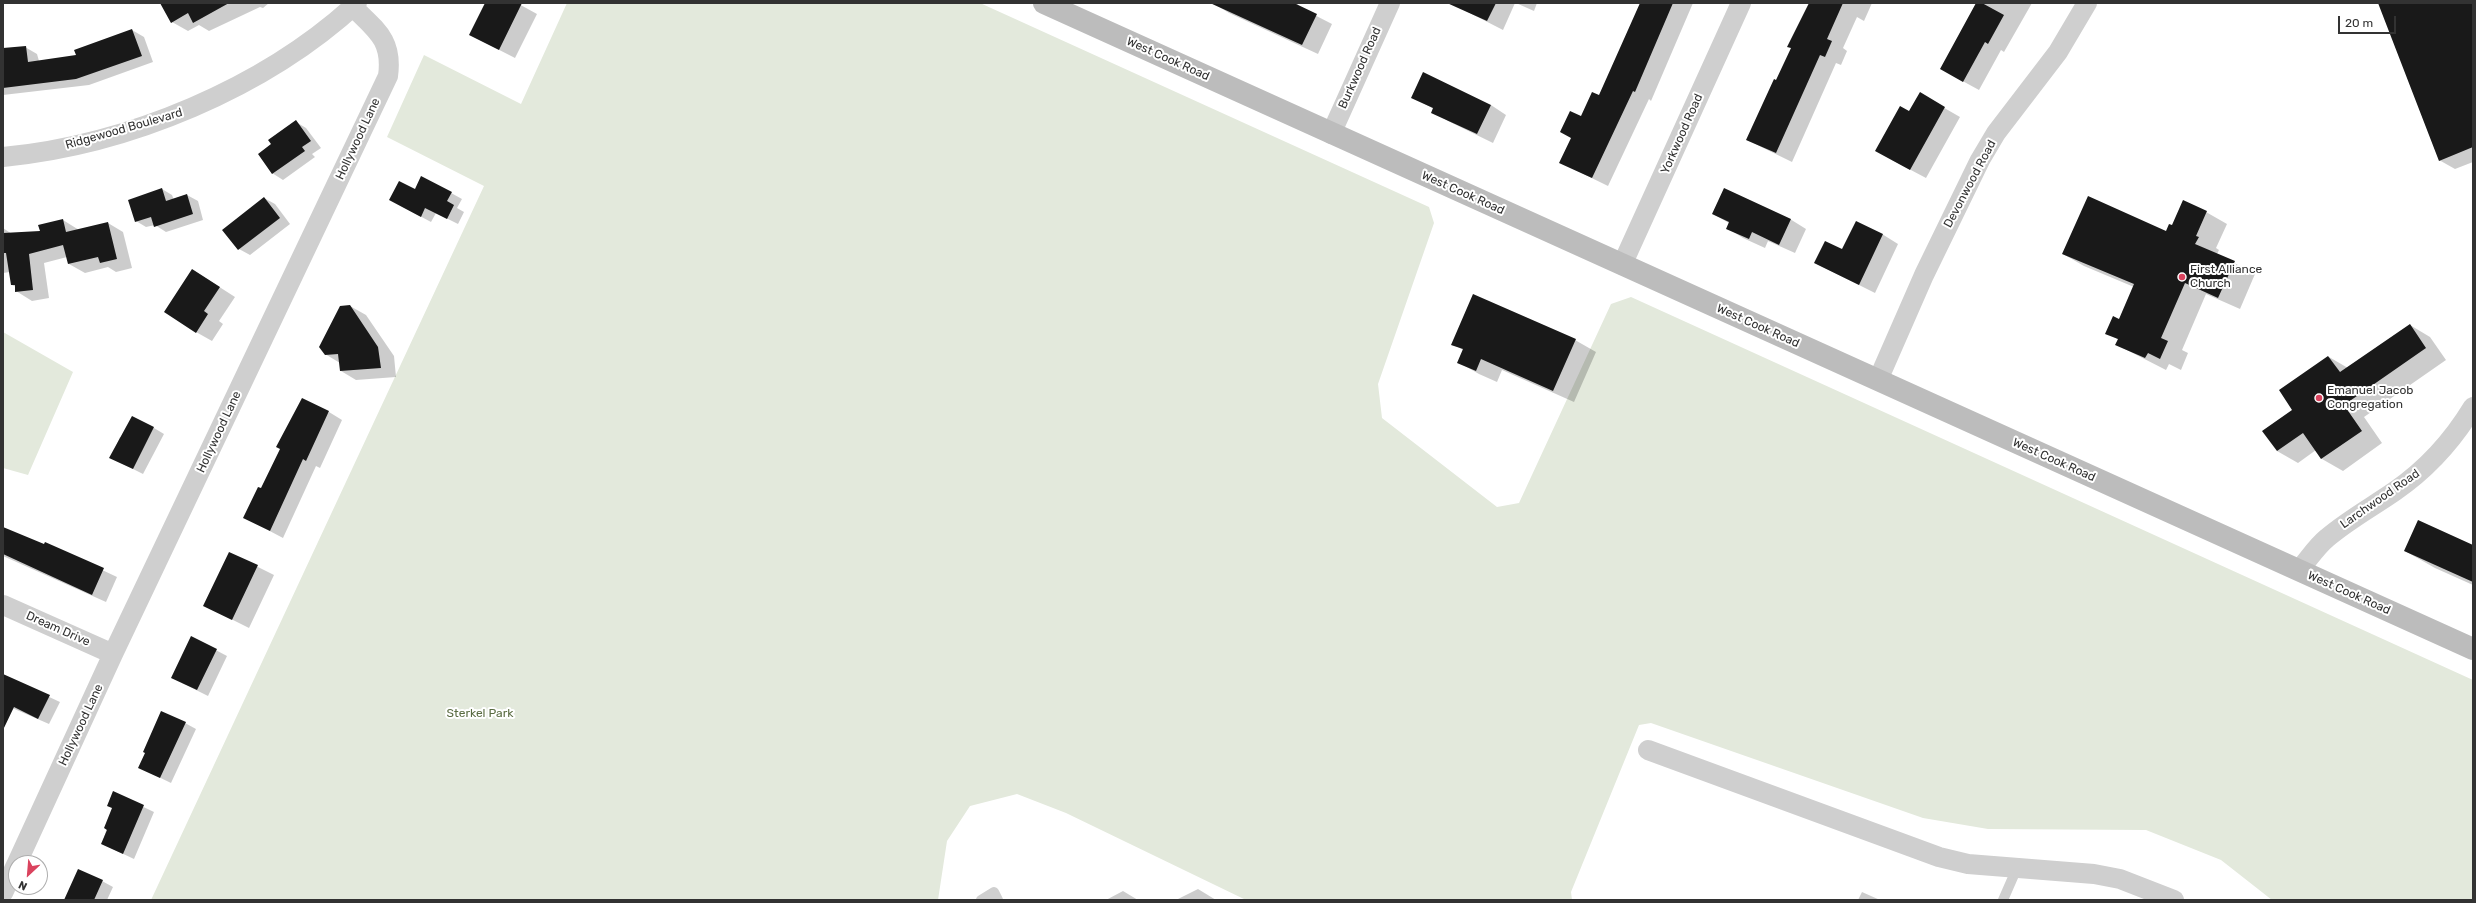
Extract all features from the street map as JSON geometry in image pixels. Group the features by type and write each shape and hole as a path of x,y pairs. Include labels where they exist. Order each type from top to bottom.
{"main road":[{"name":"West Cook Road","path":"1044,3 2473,649"}],"street":[{"name":"Burkwood Road","path":"1331,134 1390,3"},
{"name":"Yorkwood Road","path":"1622,265 1741,3"},
{"name":"Devonwood Road","path":"1878,380 1924,275 1977,167 1996,134 2058,52 2087,3"},
{"name":"Ridgewood Boulevard","path":"3,157 44,151 85,142 167,119 195,107 268,69 321,32 355,5"},
{"name":"Hollywood Lane","path":"20,855 113,654 388,76 390,59 386,44 355,5"},
{"name":"Larchwood Road","path":"2299,570 2325,539 2350,519 2417,474 2440,452 2461,426 2473,407"},
{"name":"Dream Drive","path":"3,605 113,654"},
{"path":"1648,750 1931,855 1968,864 2094,874 2120,879 2174,900"},
{"name":"Hollywood Lane","path":"3,893 8,882"}],"lane":[{"path":"2003,900 2017,868"},
{"path":"981,900 994,892 998,900"}],"green space":[{"name":"Sterkel Park","path":"567,3 980,3 1429,207 1434,223 1378,384 1382,418 1497,507 1519,503 1611,304 1631,297 2473,680 2473,900 2272,900 2221,860 2146,830 1988,829 1923,818 1651,723 1639,725 1571,892 1572,900 1246,900 1066,813 1017,794 970,806 947,841 938,900 151,900 484,186 387,137 424,55 521,104"},
{"path":"3,332 73,372 28,475 3,468"}],"building":[{"path":"160,3 229,3 193,23 188,13 171,23"},
{"path":"485,3 522,3 499,50 469,35"},
{"path":"1210,3 1294,3 1317,14 1302,45"},
{"path":"1447,3 1496,3 1487,21"},
{"path":"1640,3 1673,3 1635,92 1633,91 1592,178 1559,163 1571,138 1560,132 1570,111 1581,116 1592,92 1599,95"},
{"path":"1809,3 1843,3 1827,39 1832,41 1825,57 1820,55 1776,153 1746,140 1774,79 1776,80 1791,48 1787,47"},
{"path":"1976,3 1982,3 2004,15 1988,44 1985,42 1963,82 1940,69"},
{"path":"2378,3 2473,3 2473,147 2439,161"},
{"path":"132,29 142,56 76,79 3,88 3,48 26,46 28,62 76,55 74,50"},
{"path":"1423,72 1491,105 1477,134 1431,113 1433,108 1411,98"},
{"path":"1920,92 1945,107 1910,170 1875,151 1900,106 1909,111"},
{"path":"296,120 311,141 302,147 305,151 272,174 258,154 271,144 268,140"},
{"path":"421,176 452,192 447,201 454,205 447,219 425,208 421,217 389,200 399,181 415,189"},
{"path":"162,188 166,201 187,194 193,214 154,227 151,217 135,222 128,200"},
{"path":"1724,188 1791,219 1779,245 1752,232 1749,239 1726,229 1729,222 1712,214"},
{"name":"First Alliance Church","path":"2088,196 2166,231 2169,224 2172,225 2183,200 2207,211 2196,236 2199,237 2195,244 2235,261 2218,298 2185,283 2161,338 2168,341 2160,359 2148,353 2145,358 2115,345 2118,339 2105,334 2113,316 2119,319 2134,284 2062,254"},
{"path":"264,197 280,218 238,250 222,230"},
{"path":"63,219 66,232 108,222 117,259 100,263 98,257 68,264 63,245 29,254 33,290 15,292 15,285 11,285 6,253 3,253 3,233 40,231 38,225"},
{"path":"1856,221 1883,234 1859,285 1814,263 1825,241 1842,249"},
{"path":"192,269 220,287 204,311 208,314 196,333 164,312"},
{"path":"1473,294 1576,339 1553,391 1481,359 1476,371 1457,363 1463,349 1451,345"},
{"path":"350,305 378,347 381,368 340,371 338,354 325,355 319,347 340,306"},
{"name":"Emanuel Jacob Congregation","path":"2410,324 2426,348 2344,405 2362,431 2321,459 2303,433 2277,451 2262,431 2292,410 2279,390 2328,356 2340,372"},
{"path":"302,398 329,411 306,461 303,459 270,531 243,518 258,487 261,488 280,449 276,447"},
{"path":"132,416 154,427 133,469 109,458"},
{"path":"2418,520 2473,545 2473,582 2404,551"},
{"path":"3,527 44,544 45,542 104,568 92,595 3,554"},
{"path":"229,552 258,565 232,620 203,606"},
{"path":"191,636 217,649 197,690 171,678"},
{"path":"3,674 50,695 38,719 14,707 3,730"},
{"path":"161,711 186,722 160,778 138,768 145,753 143,752"},
{"path":"113,791 144,805 123,854 101,844 107,830 104,828 112,808 107,806"},
{"path":"78,869 103,880 94,900 64,900"}],"place":[{"name":"First Alliance Church","path":"2182,277"},
{"name":"Emanuel Jacob Congregation","path":"2319,398"}]}
